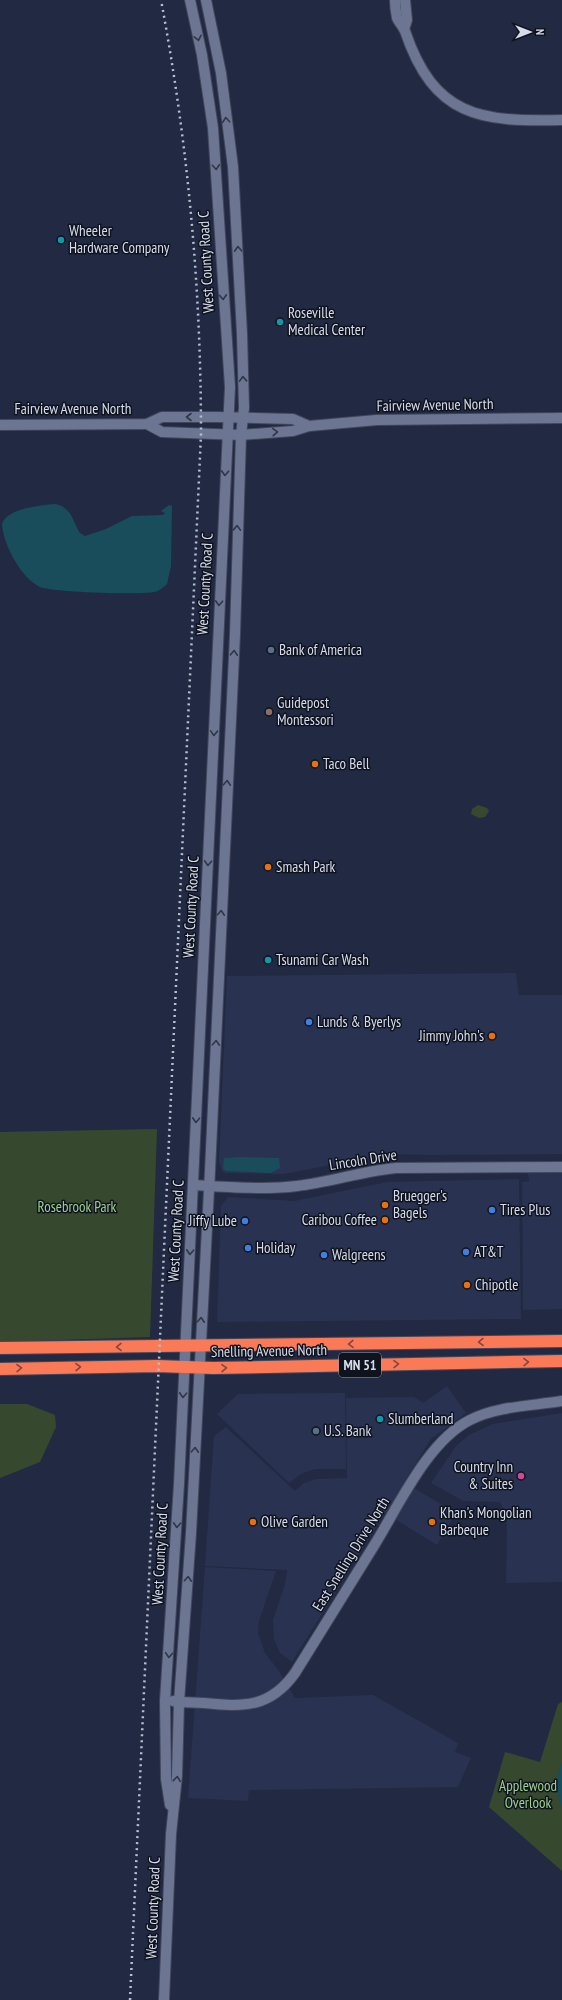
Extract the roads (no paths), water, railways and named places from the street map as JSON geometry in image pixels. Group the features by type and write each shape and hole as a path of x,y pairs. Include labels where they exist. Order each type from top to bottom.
{"highway":[{"name":"Snelling Avenue North","path":"0,1348 562,1342"},
{"name":"Snelling Avenue North","path":"0,1369 157,1366 199,1368 562,1361"}],"main road":[{"name":"West County Road C","path":"172,1818 166,1779 165,1701 174,1588 194,1185 230,387 213,128 208,89 190,0"},
{"name":"West County Road C","path":"164,2000 172,1818 177,1776 179,1702 186,1605 209,1186 235,634 241,435 244,408 242,334 233,167 221,73 206,0"},
{"path":"395,0 397,19 404,29 414,56 438,92 470,112 488,118 509,120 562,120"},
{"path":"404,29 407,20 405,0"},
{"name":"Fairview Avenue North","path":"0,425 147,424 162,417 293,419 309,426"},
{"name":"Fairview Avenue North","path":"147,424 162,432 241,435 293,431 309,426 377,420 562,418"},
{"name":"Lincoln Drive","path":"194,1185 296,1186 382,1169 396,1168 562,1167"},
{"name":"East Snelling Drive North","path":"165,1701 233,1706 249,1705 260,1702 280,1691 295,1674 416,1476 436,1447 446,1436 458,1427 482,1415 562,1401"},
{"path":"174,1588 181,1595 186,1605"}],"railway":[{"path":"130,2000 201,434 199,325 191,216 179,108 161,0"}],"place":[{"name":"Wheeler Hardware Company","path":"61,240"},
{"name":"Roseville Medical Center","path":"280,322"},
{"name":"Bank of America","path":"271,650"},
{"name":"Guidepost Montessori","path":"269,712"},
{"name":"Taco Bell","path":"315,764"},
{"name":"Smash Park","path":"268,867"},
{"name":"Tsunami Car Wash","path":"268,960"},
{"name":"Lunds & Byerlys","path":"309,1022"},
{"name":"Jimmy John's","path":"492,1036"},
{"name":"Bruegger's Bagels","path":"385,1205"},
{"name":"Tires Plus","path":"492,1210"},
{"name":"Caribou Coffee","path":"385,1220"},
{"name":"Jiffy Lube","path":"245,1221"},
{"name":"Holiday","path":"248,1248"},
{"name":"AT&T","path":"466,1252"},
{"name":"Walgreens","path":"324,1255"},
{"name":"Chipotle","path":"467,1285"},
{"name":"Slumberland","path":"380,1419"},
{"name":"U.S. Bank","path":"316,1431"},
{"name":"Country Inn & Suites","path":"521,1476"},
{"name":"Olive Garden","path":"253,1522"},
{"name":"Khan's Mongolian Barbeque","path":"432,1522"}],"park label":[{"name":"Rosebrook Park","path":"77,1207"},
{"name":"Applewood Overlook","path":"528,1794"}]}
